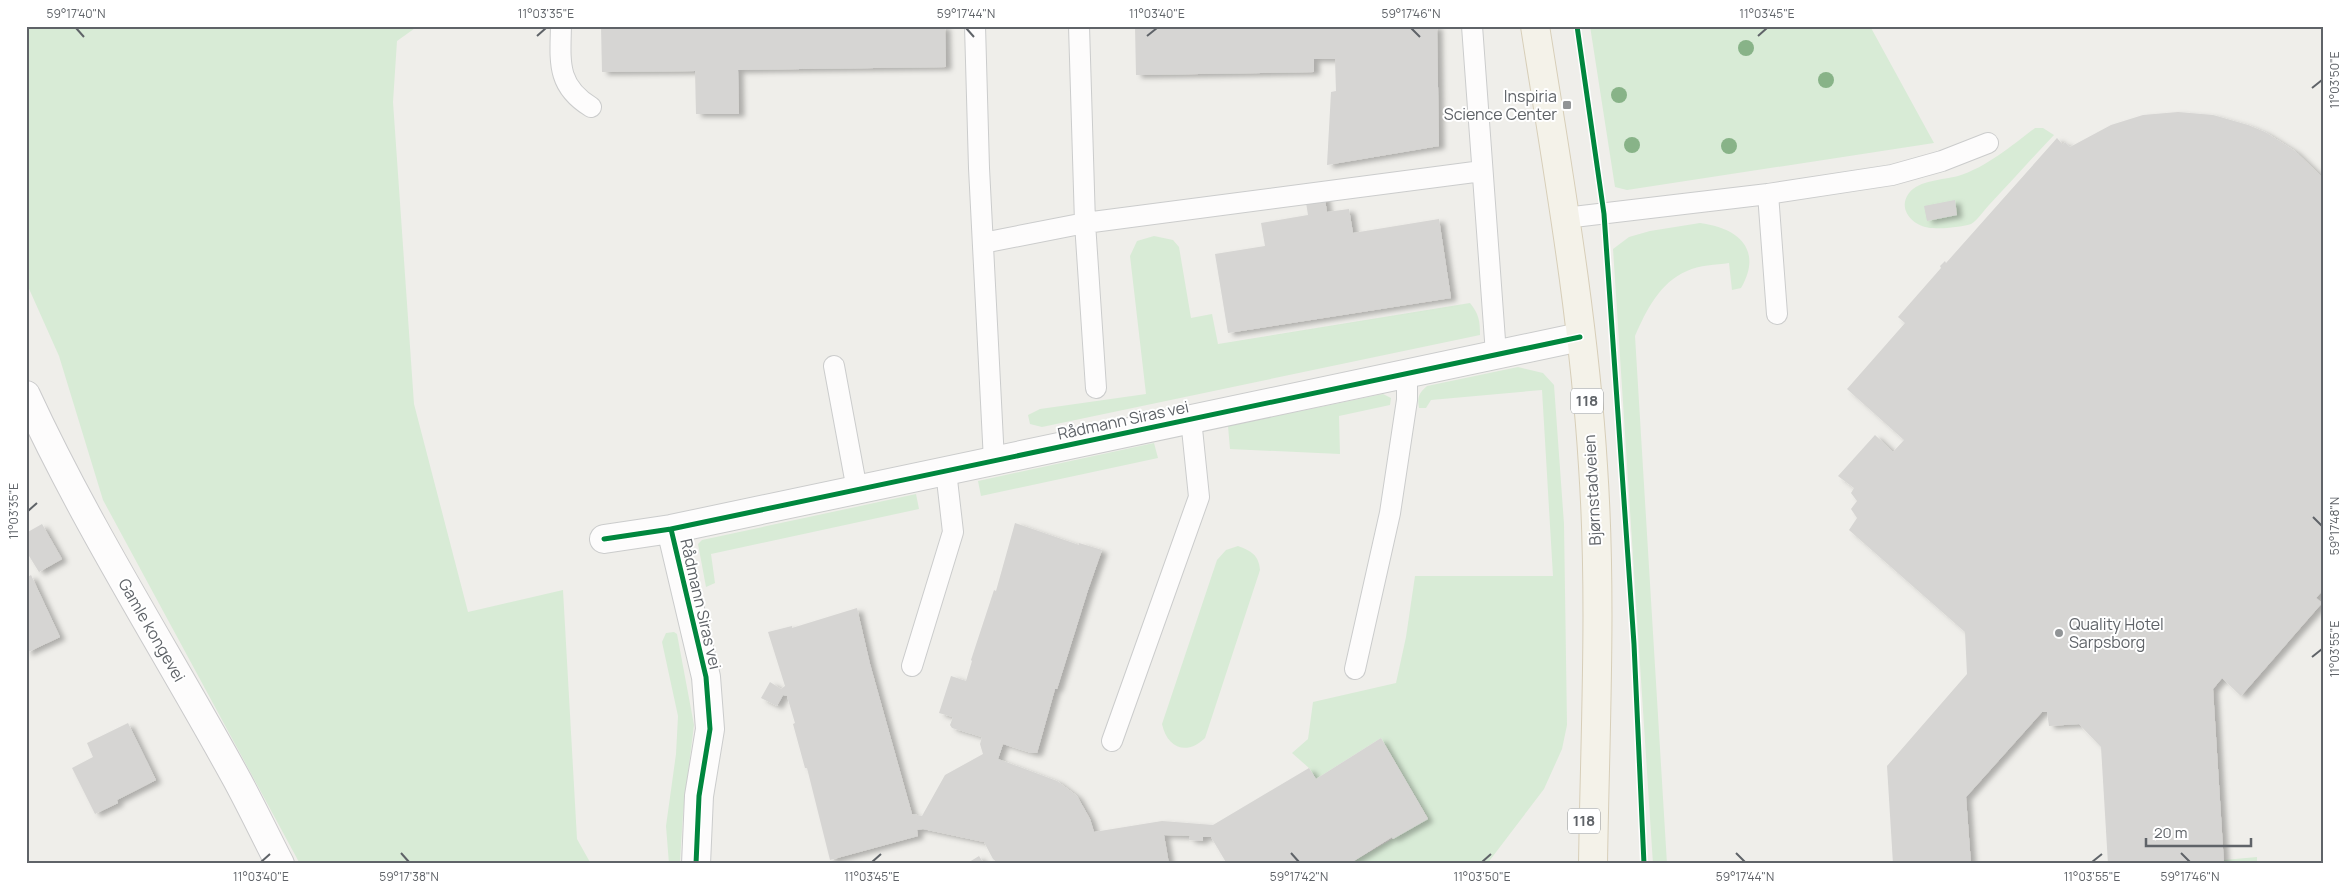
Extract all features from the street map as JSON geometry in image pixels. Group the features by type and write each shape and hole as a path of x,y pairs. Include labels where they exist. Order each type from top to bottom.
{"main road":[{"name":"Bjørnstadveien","path":"1534,26 1565,218 1594,466 1598,678 1593,864"},
{"name":"Bjørnstadveien","path":"1573,864 1594,778"}],"street":[{"name":"Rådmann Siras vei","path":"604,539 671,529 1580,337"},
{"name":"Gamle kongevei","path":"26,395 55,456 126,586 236,778 280,864"},
{"name":"Rådmann Siras vei","path":"671,529 706,677 710,729 698,796 696,864"}],"lane":[{"path":"561,26 560,55 566,84 576,98 591,107"},
{"path":"975,26 982,242 994,461"},
{"path":"1080,26 1085,223 1096,388"},
{"path":"1472,26 1496,354"},
{"path":"1565,218 1768,194 1892,175 1942,161 1988,143"},
{"path":"982,242 1085,223 1482,171"},
{"path":"1768,194 1777,314"},
{"path":"834,366 857,490"},
{"path":"1355,669 1390,513 1407,400 1408,373"},
{"path":"1112,741 1199,496 1191,419"},
{"path":"912,666 953,532 946,471"}],"green space":[{"path":"26,26 418,26 397,41 393,102 414,404 468,612 563,590 577,839 591,864 300,864 103,500 59,356 26,282"},
{"path":"1590,26 1870,26 1934,143 1627,190 1615,187"},
{"path":"2035,128 2043,128 2054,135 1973,223 1957,227 1933,228 1920,225 1909,217 1905,206 1906,199 1913,189 1925,183 1958,176 1979,167"},
{"path":"1700,223 1726,230 1743,243 1748,252 1749,263 1747,275 1741,288 1732,290 1729,263 1702,266 1687,271 1669,282 1655,298 1635,336 1667,864 1653,864 1613,249 1629,237 1650,231"},
{"path":"1154,236 1173,240 1179,247 1191,318 1212,314 1218,344 1470,303 1478,318 1480,335 1042,427 1030,424 1028,415 1040,409 1146,394 1130,256 1137,241"},
{"path":"1518,367 1543,373 1554,385 1564,524 1567,725 1562,749 1544,789 1487,864 1349,864 1428,818 1381,738 1316,779 1309,768 1292,753 1308,739 1313,702 1396,683 1406,637 1415,576 1553,576 1542,390 1431,400 1426,408 1419,408 1419,396 1427,386"},
{"path":"1383,394 1391,398 1390,405 1339,416 1340,454 1230,449 1228,426"},
{"path":"1154,443 1158,458 981,496 978,481"},
{"path":"916,494 919,509 711,554 715,583 706,587 698,544 702,540"},
{"path":"1238,546 1254,554 1260,570 1205,738 1191,747 1179,747 1168,739 1162,724 1217,560 1226,550"},
{"path":"674,632 677,634 694,725 683,814 680,861 669,864 666,826 676,754 678,716 662,642 666,633"},
{"path":"2257,857 2257,864 2224,864 2224,860"}],"building":[{"path":"601,26 945,26 946,67 738,70 739,114 696,114 695,71 602,72"},
{"path":"1135,26 1437,26 1439,146 1327,165 1331,92 1336,91 1335,59 1314,59 1314,72 1136,75"},
{"path":"2178,112 2213,115 2265,132 2295,151 2323,178 2323,590 2316,598 2322,603 2241,696 2222,678 2213,689 2224,864 2108,864 2101,747 2079,724 2049,726 2047,712 2042,712 1966,797 1971,864 1893,864 1887,766 1967,674 1965,632 1849,530 1857,518 1851,509 1857,501 1851,493 1854,488 1838,476 1875,435 1893,452 1904,440 1847,389 1905,323 1898,317 1941,268 1940,266 1945,261 1946,263 2057,138 2063,145 2065,142 2070,147 2111,125 2143,115"},
{"path":"1324,193 1327,212 1349,209 1353,233 1439,219 1451,298 1228,333 1215,254 1265,246 1261,223 1308,215 1305,196"},
{"path":"1955,200 1957,215 1927,221 1924,206"},
{"path":"1015,523 1079,545 1079,543 1102,550 1057,689 1055,689 1037,753 1031,753 1003,744 998,759 1057,781 1077,796 1090,819 1094,832 1162,821 1213,825 1309,768 1316,779 1381,738 1428,819 1393,839 1392,837 1349,864 1227,864 1211,837 1203,837 1203,841 1189,840 1190,836 1164,835 1169,864 999,864 993,859 984,842 923,829 917,830 918,836 830,860 787,696 783,695 777,706 761,698 770,682 781,689 785,686 768,632 792,626 792,628 857,608 870,664 912,814 922,816 945,775 983,754 980,744 982,737 952,728 950,725 953,717 939,713 951,676 966,681 994,590 996,591"},
{"path":"42,524 62,559 39,572 26,551 26,533"},
{"path":"31,575 60,637 26,653 26,578"},
{"path":"128,723 156,780 117,800 118,803 95,814 72,768 93,757 87,743"},
{"path":"979,856 984,864 966,864"}],"cycle path":[{"path":"1577,26 1604,214 1634,644 1644,864"},
{"path":"604,539 671,529 1580,337"},
{"path":"671,529 706,677 710,729 699,796 696,864"}],"place":[{"name":"Inspiria Science Center","path":"1567,105"},
{"name":"Quality Hotel Sarpsborg","path":"2059,633"}]}
